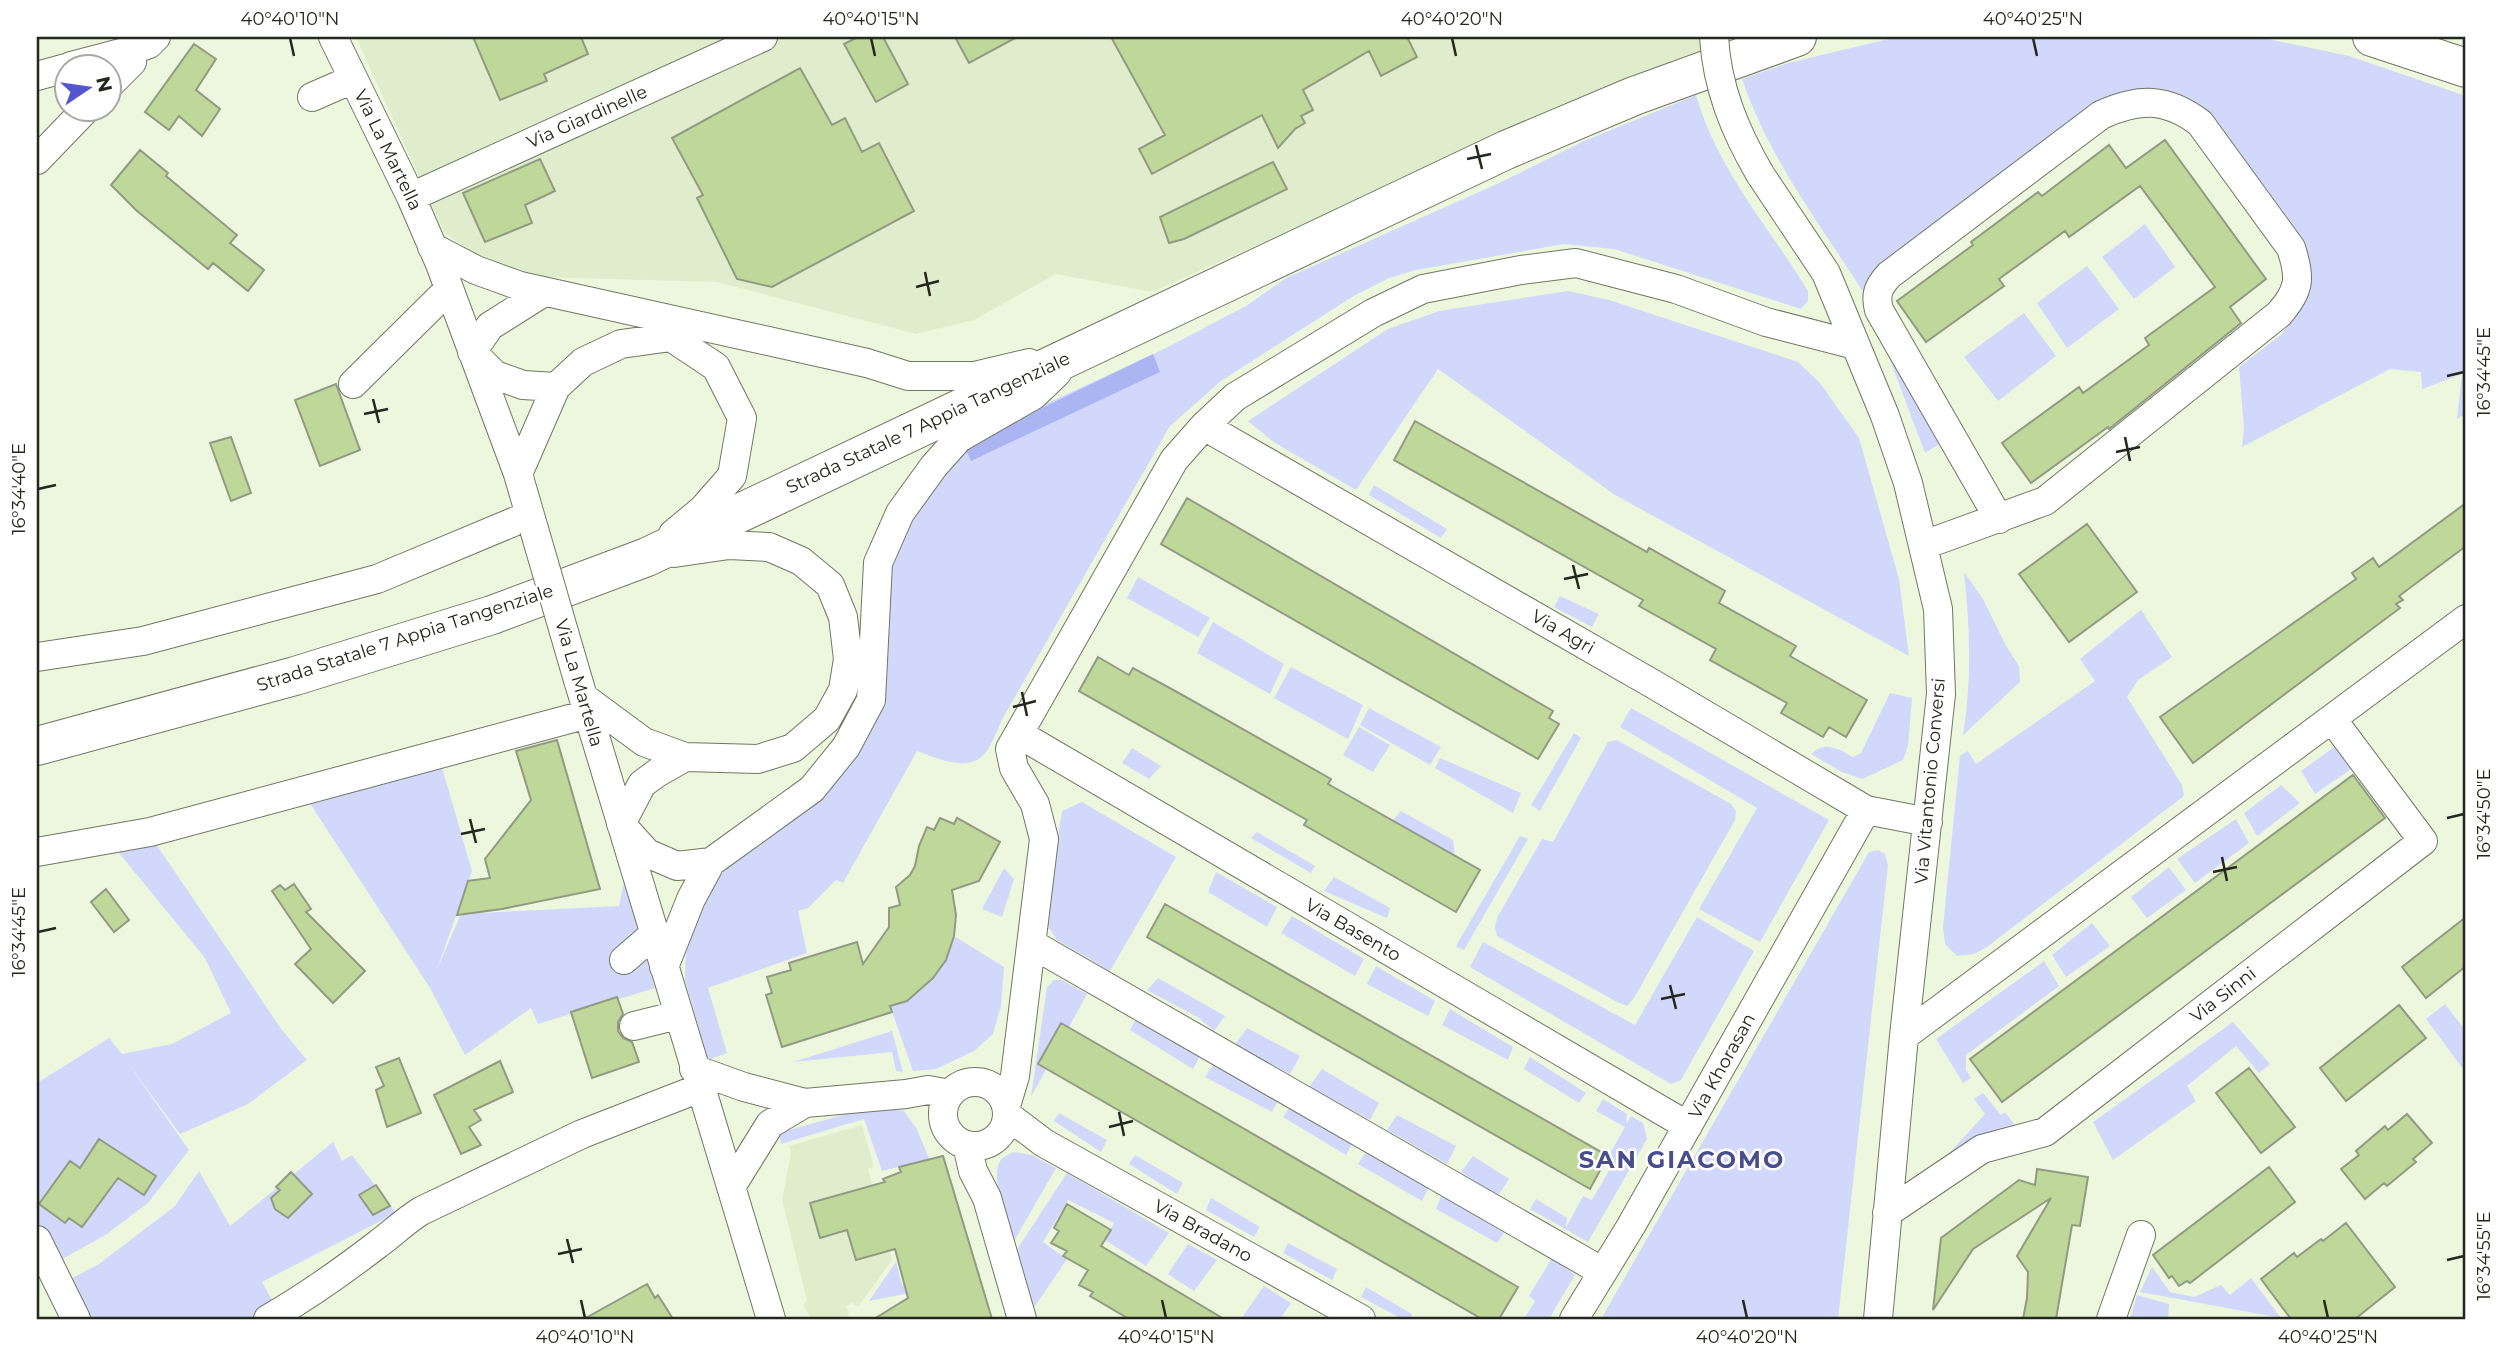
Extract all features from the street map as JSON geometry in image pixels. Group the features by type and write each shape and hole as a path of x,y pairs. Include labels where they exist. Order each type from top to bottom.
{"highway":[{"name":"Strada Statale 7 Appia Tangenziale","path":"37,746 295,676 466,623 647,557 1506,150 1634,96 1797,37"},
{"path":"2372,37 2466,68"}],"street":[{"name":"Via La Martella","path":"333,37 411,197 449,289 518,474 771,1319"},
{"name":"Via Giardinelle","path":"411,197 763,37"},
{"name":"Via Vitantonio Conversi","path":"1714,37 1727,108 1741,143 1826,273 1885,416 1908,483 1938,609 1941,694 1878,1319"},
{"path":"116,52 144,43"},
{"path":"122,72 144,43"},
{"name":"Via La Martella","path":"312,97 353,79"},
{"path":"1924,545 1999,519 2045,501 2279,314 2289,303 2298,285 2297,266 2291,248 2200,123 2183,110 2164,104 2141,103 2120,106 2101,115 1889,275 1880,285 1876,297 1879,310 1999,519"},
{"path":"37,160 73,122"},
{"path":"432,247 476,270 520,286 867,363 908,376 974,376 1081,351"},
{"path":"1021,1319 987,1198 973,1171 1015,1076 1044,839 1035,804 1014,768 1010,749 1174,460 1235,397 1373,313 1423,289 1521,270 1576,264 1676,289 1766,322 1855,345"},
{"path":"353,384 449,289"},
{"path":"544,292 490,326 472,352 495,375 523,385 556,387"},
{"path":"518,474 556,387 583,362 621,344 671,337 716,367 742,418 732,476 703,509 647,557"},
{"path":"664,967 691,899 711,862 812,789 846,747 871,700 878,563 906,503 959,438 1034,395 1081,351"},
{"name":"Via Agri","path":"1204,426 1653,684 1866,810 1928,822"},
{"path":"37,657 143,641 377,579 532,522"},
{"path":"37,852 280,806 583,697 644,742 685,757 758,759 793,748 827,719 843,690 848,659 843,617 830,585 802,561 769,547 729,545 647,557"},
{"path":"1905,1036 2466,619"},
{"name":"Via Sinni","path":"1887,1213 1982,1149 2045,1132 2423,841 2332,719"},
{"name":"Via Basento","path":"1019,734 1688,1126"},
{"path":"685,757 642,783 621,824 647,853 677,866 711,862"},
{"name":"Via Khorasan","path":"1574,1319 1688,1126 1866,810"},
{"path":"624,960 654,934"},
{"path":"1032,944 1603,1272"},
{"path":"634,1026 678,1015"},
{"path":"945,1124 943,1114 950,1094 958,1087 978,1082 1019,1035"},
{"path":"268,1319 293,1305 379,1243 401,1223 421,1211 697,1079 744,1087 805,1103 928,1090 950,1094"},
{"path":"978,1082 996,1090 1003,1097 994,1128"},
{"path":"906,1094 930,1105 950,1133 994,1128"},
{"path":"731,1187 770,1124 805,1103"},
{"name":"Via Bradano","path":"994,1128 1044,1143 1361,1319"},
{"name":"Via La Martella","path":"743,1226 789,1319"},
{"path":"2111,1319 2141,1235"},
{"path":"37,1240 76,1319"}],"shaded area":[{"path":"356,37 1781,37 1628,80 1152,292 1056,274 974,320 916,334 717,282 541,277 480,259 444,232"},
{"path":"1897,37 2258,37 2349,56 2466,96 2466,414 2457,419 2462,374 2422,389 2421,372 2390,369 2242,447 2244,428 2239,367 2282,334 2303,300 2211,122 2142,97 1867,298 1782,165 1753,108 1742,79 1788,63"},
{"path":"1696,95 1705,123 1731,173 1808,291 1808,301 1801,309 1614,249 1564,244 1416,270 1389,278 1352,297 1221,381 1170,426 986,752 980,759 963,763 943,760 917,751 843,883 836,880 808,908 798,911 807,953 708,988 727,1053 708,1060 685,980 686,933 703,896 736,858 822,795 852,764 869,728 891,560 904,527 964,446 1006,422 1160,351 1246,306 1286,278 1497,184 1584,141"},
{"path":"2145,224 2175,267 2134,299 2102,257"},
{"path":"2087,266 2119,309 2067,348 2037,303"},
{"path":"1568,291 1609,300 1798,362 1820,383 1859,438 1899,579 1909,656 1615,495 1438,369 1356,490 1275,443 1248,421 1388,329 1439,311"},
{"path":"2024,313 2056,356 1998,401 1964,357"},
{"path":"1878,328 1942,419 1938,445 1925,453"},
{"path":"1153,354 1160,372 971,461 964,446"},
{"path":"1374,485 1447,529 1441,538 1369,495"},
{"path":"1964,572 1983,599 2019,666 2020,682 1963,735 1969,653"},
{"path":"1138,577 1210,618 1198,637 1127,598"},
{"path":"1560,596 1599,614 1592,627 1554,607"},
{"path":"2141,610 2172,657 2138,680 2127,697 2182,785 2184,796 1987,947 1974,954 1957,956 1945,944 1943,927 1960,756 1968,751 1976,764 2095,681 2080,659"},
{"path":"1213,622 1284,664 1270,694 1197,653"},
{"path":"1291,667 1363,705 1348,739 1274,698"},
{"path":"1890,693 1912,698 1908,746 1903,760 1862,779 1842,772 1811,754 1822,747 1837,749 1853,757 1861,753"},
{"path":"1369,708 1441,747 1430,765 1360,725"},
{"path":"1631,708 1829,820 1760,942 1699,909 1757,808 1620,727"},
{"path":"1359,727 1390,745 1373,772 1343,755"},
{"path":"1574,733 1581,738 1540,811 1531,805"},
{"path":"1617,740 1731,804 1736,811 1735,820 1627,1006 1497,936 1495,927 1497,918 1542,839 1553,842 1608,742"},
{"path":"2337,745 2354,767 2315,794 2301,771"},
{"path":"1132,748 1161,766 1149,779 1122,763"},
{"path":"1440,758 1521,793 1513,813 1435,768"},
{"path":"441,764 472,871 437,969 461,914 619,906 624,882 655,988 538,1024 531,1008 465,1055 430,988 302,791"},
{"path":"2281,785 2300,803 2257,836 2244,813"},
{"path":"1082,802 1176,857 1110,971 1057,940 1045,922 1062,811"},
{"path":"1401,811 1453,840 1455,857 1392,821"},
{"path":"2236,819 2249,843 2195,883 2177,859"},
{"path":"1257,832 1315,866 1311,873 1251,838"},
{"path":"1520,836 1528,839 1464,950 1456,946"},
{"path":"156,844 282,1030 307,1060 248,1104 180,1134 125,1059 189,1150 148,1203 107,1234 50,1266 37,1241 37,1083 109,1038 122,1054 172,1044 231,1013 205,958 115,848"},
{"path":"1878,850 1885,854 1888,865 1838,1319 1601,1319 1869,852"},
{"path":"2169,867 2186,890 2147,918 2131,897"},
{"path":"1004,868 1014,879 1002,917 982,909"},
{"path":"1216,872 1277,907 1267,927 1208,892"},
{"path":"1334,877 1390,908 1387,918 1324,891"},
{"path":"1292,916 1364,959 1355,976 1281,933"},
{"path":"1697,917 1754,951 1681,1080 1671,1084 1470,967 1483,942 1635,1025"},
{"path":"2092,923 2110,946 2066,977 2052,955"},
{"path":"954,936 1004,967 1001,1006 993,1034 974,1051 936,1069 913,1071 890,1006 914,996 931,980 944,960"},
{"path":"2044,961 2059,986 1966,1055 1966,1070 1971,1078 1963,1083 1936,1039"},
{"path":"1376,966 1435,1001 1428,1016 1367,984"},
{"path":"1158,978 1225,1016 1214,1031 1199,1018 1147,990"},
{"path":"1054,980 1062,980 1087,994 1031,1097 1047,987"},
{"path":"2445,1004 2466,1031 2466,1073 2426,1019"},
{"path":"1450,1009 1513,1047 1508,1060 1442,1025"},
{"path":"1136,1019 1200,1056 1193,1069 1130,1030"},
{"path":"2233,1022 2270,1064 2259,1073 2236,1046 2187,1086 2196,1101 2113,1160 2093,1122"},
{"path":"1247,1028 1300,1056 1290,1074 1235,1045"},
{"path":"892,1031 903,1072 896,1071 892,1052 793,1062"},
{"path":"1530,1057 1586,1093 1579,1103 1524,1069"},
{"path":"1214,1064 1279,1099 1272,1112 1205,1077"},
{"path":"1322,1069 1379,1103 1370,1120 1309,1087"},
{"path":"1983,1093 2001,1115 2005,1112 2021,1133 1943,1160 1985,1114 1974,1099"},
{"path":"1603,1099 1627,1114 1626,1124 1631,1116 1643,1123 1647,1139 1588,1242 1530,1209 1536,1199 1567,1218 1566,1228 1583,1196 1592,1200 1610,1169 1604,1164 1625,1127 1596,1111"},
{"path":"1290,1107 1352,1144 1346,1155 1283,1117"},
{"path":"889,1108 904,1111 917,1129 929,1159 882,1171 864,1119 781,1144 779,1133 864,1109"},
{"path":"1059,1113 1107,1140 1101,1152 1054,1121"},
{"path":"1397,1115 1456,1146 1447,1164 1387,1130"},
{"path":"862,1125 874,1167 868,1169 892,1260 858,1307 852,1303 846,1306 849,1313 846,1319 811,1319 803,1305 807,1301 782,1199 791,1154 789,1146"},
{"path":"333,1142 342,1161 352,1155 396,1213 262,1282 279,1313 268,1319 76,1319 59,1285 99,1264 175,1206 199,1171 230,1226"},
{"path":"1367,1150 1429,1187 1422,1201 1358,1164"},
{"path":"1014,1152 1032,1155 1056,1168 1013,1243 999,1194 997,1174 1000,1161"},
{"path":"1135,1155 1183,1183 1177,1194 1129,1164"},
{"path":"1473,1156 1509,1179 1498,1196 1461,1172"},
{"path":"1067,1173 1169,1233 1146,1266 1105,1240 1114,1223 1068,1200 1043,1242 1067,1259 1033,1309 1016,1251"},
{"path":"1442,1193 1504,1233 1497,1243 1436,1209"},
{"path":"1211,1198 1260,1227 1254,1237 1206,1210"},
{"path":"1288,1243 1337,1269 1332,1280 1283,1253"},
{"path":"1188,1244 1217,1260 1194,1291 1168,1274"},
{"path":"1552,1258 1575,1275 1549,1319 1524,1319 1535,1301 1529,1296"},
{"path":"896,1262 902,1286 911,1283 915,1292 869,1301"},
{"path":"2152,1267 2170,1292 2194,1297 2221,1285 2230,1295 2251,1278 2281,1318 2140,1292"},
{"path":"1264,1286 1291,1303 1280,1319 1241,1319"},
{"path":"1366,1287 1412,1314 1410,1319 1402,1319 1361,1297"},
{"path":"2137,1295 2169,1304 2168,1319 2130,1319"}],"building":[{"path":"473,37 581,37 588,54 544,74 547,81 500,100"},
{"path":"858,37 883,37 908,84 876,102 844,44"},
{"path":"955,37 1017,37 969,63"},
{"path":"1111,37 1407,37 1417,57 1381,76 1369,51 1303,90 1313,110 1301,116 1305,123 1295,129 1278,148 1262,115 1152,174 1139,149 1165,135"},
{"path":"194,44 216,59 196,90 220,109 202,136 179,116 169,130 145,112"},
{"path":"800,68 832,125 845,118 862,152 879,143 914,211 772,287 737,279 697,198 703,195 672,138"},
{"path":"2165,140 2266,279 2230,307 2241,323 2109,429 2108,427 2031,483 2002,443 2079,387 2083,393 2149,345 2145,338 2215,287 2140,186 2069,237 2065,231 1999,279 2004,286 1926,342 1897,301 1973,245 1971,242 2038,192 2042,196 2109,145 2126,168"},
{"path":"140,150 168,173 166,176 237,235 230,243 264,270 248,291 213,263 208,269 137,211 111,185"},
{"path":"540,159 555,191 525,205 532,223 485,242 463,193"},
{"path":"1273,162 1287,189 1184,239 1169,243 1160,217"},
{"path":"336,384 360,450 320,466 295,400"},
{"path":"1415,421 1647,552 1649,548 1725,591 1719,603 1796,646 1790,656 1867,700 1846,737 1829,727 1823,737 1781,713 1787,703 1710,660 1716,649 1639,606 1643,600 1394,460"},
{"path":"231,437 251,493 231,501 210,443"},
{"path":"1187,498 1553,711 1549,718 1559,724 1538,759 1161,544"},
{"path":"2466,503 2466,546 2399,596 2403,600 2396,604 2400,608 2193,763 2160,717 2356,579 2352,573 2373,558 2379,567"},
{"path":"2087,524 2137,592 2069,642 2019,574"},
{"path":"1098,657 1129,675 1133,668 1177,692 1331,779 1328,784 1480,870 1456,912 1304,825 1307,820 1079,691"},
{"path":"557,740 600,889 502,909 457,915 468,881 490,878 485,859 531,800 516,751"},
{"path":"2353,775 2385,818 2002,1102 1970,1059"},
{"path":"940,818 954,824 957,818 1000,842 979,881 952,890 956,915 954,936 946,960 933,978 907,1001 890,1006 892,1012 782,1047 766,995 772,993 767,977 791,970 789,963 857,942 863,964 889,927 889,908 900,905 896,887 910,875 915,866 927,827 934,830"},
{"path":"294,884 311,909 306,912 365,971 333,1003 295,964 311,949 272,891 280,885 285,890"},
{"path":"106,889 129,920 114,932 91,902"},
{"path":"1165,904 1608,1156 1590,1189 1147,937"},
{"path":"2466,917 2466,966 2426,998 2402,967"},
{"path":"617,997 623,1014 618,1022 618,1031 623,1038 632,1042 639,1062 592,1078 571,1012"},
{"path":"2399,1005 2426,1038 2346,1101 2320,1068"},
{"path":"1061,1023 1518,1287 1499,1319 1482,1319 1038,1064"},
{"path":"399,1058 421,1113 387,1127 376,1090 384,1086 376,1067"},
{"path":"500,1061 513,1092 474,1110 481,1120 469,1127 481,1145 461,1154 434,1095"},
{"path":"2249,1068 2295,1127 2261,1153 2216,1093"},
{"path":"2407,1114 2432,1143 2413,1159 2416,1162 2387,1186 2384,1183 2365,1199 2341,1169 2359,1155 2356,1151 2385,1126 2388,1130"},
{"path":"99,1139 156,1176 144,1195 118,1178 82,1227 69,1218 65,1223 39,1204 70,1161 80,1168"},
{"path":"943,1156 992,1319 874,1319 908,1298 895,1249 856,1260 847,1230 820,1238 810,1203 885,1182 883,1179 901,1172 899,1167"},
{"path":"2269,1167 2295,1202 2190,1283 2187,1281 2179,1286 2172,1276 2169,1278 2153,1255"},
{"path":"2037,1169 2088,1177 2080,1226 2072,1225 2056,1319 2023,1319 2028,1272 2017,1256 2051,1198 1973,1249 1933,1310 1941,1238 2019,1180 2035,1185"},
{"path":"291,1172 312,1194 288,1218 275,1209 271,1198 280,1190 276,1187"},
{"path":"376,1185 390,1206 373,1215 359,1195"},
{"path":"1067,1204 1111,1230 1101,1246 1224,1319 1129,1319 1090,1296 1093,1292 1079,1285 1088,1270 1063,1256 1067,1251 1051,1243 1059,1231 1054,1228"},
{"path":"2346,1223 2395,1287 2355,1319 2291,1319 2261,1279 2294,1253 2297,1257"},
{"path":"647,1284 655,1298 658,1295 673,1319 584,1319"}],"district":[{"name":"SAN GIACOMO","path":"1682,1159"}]}
